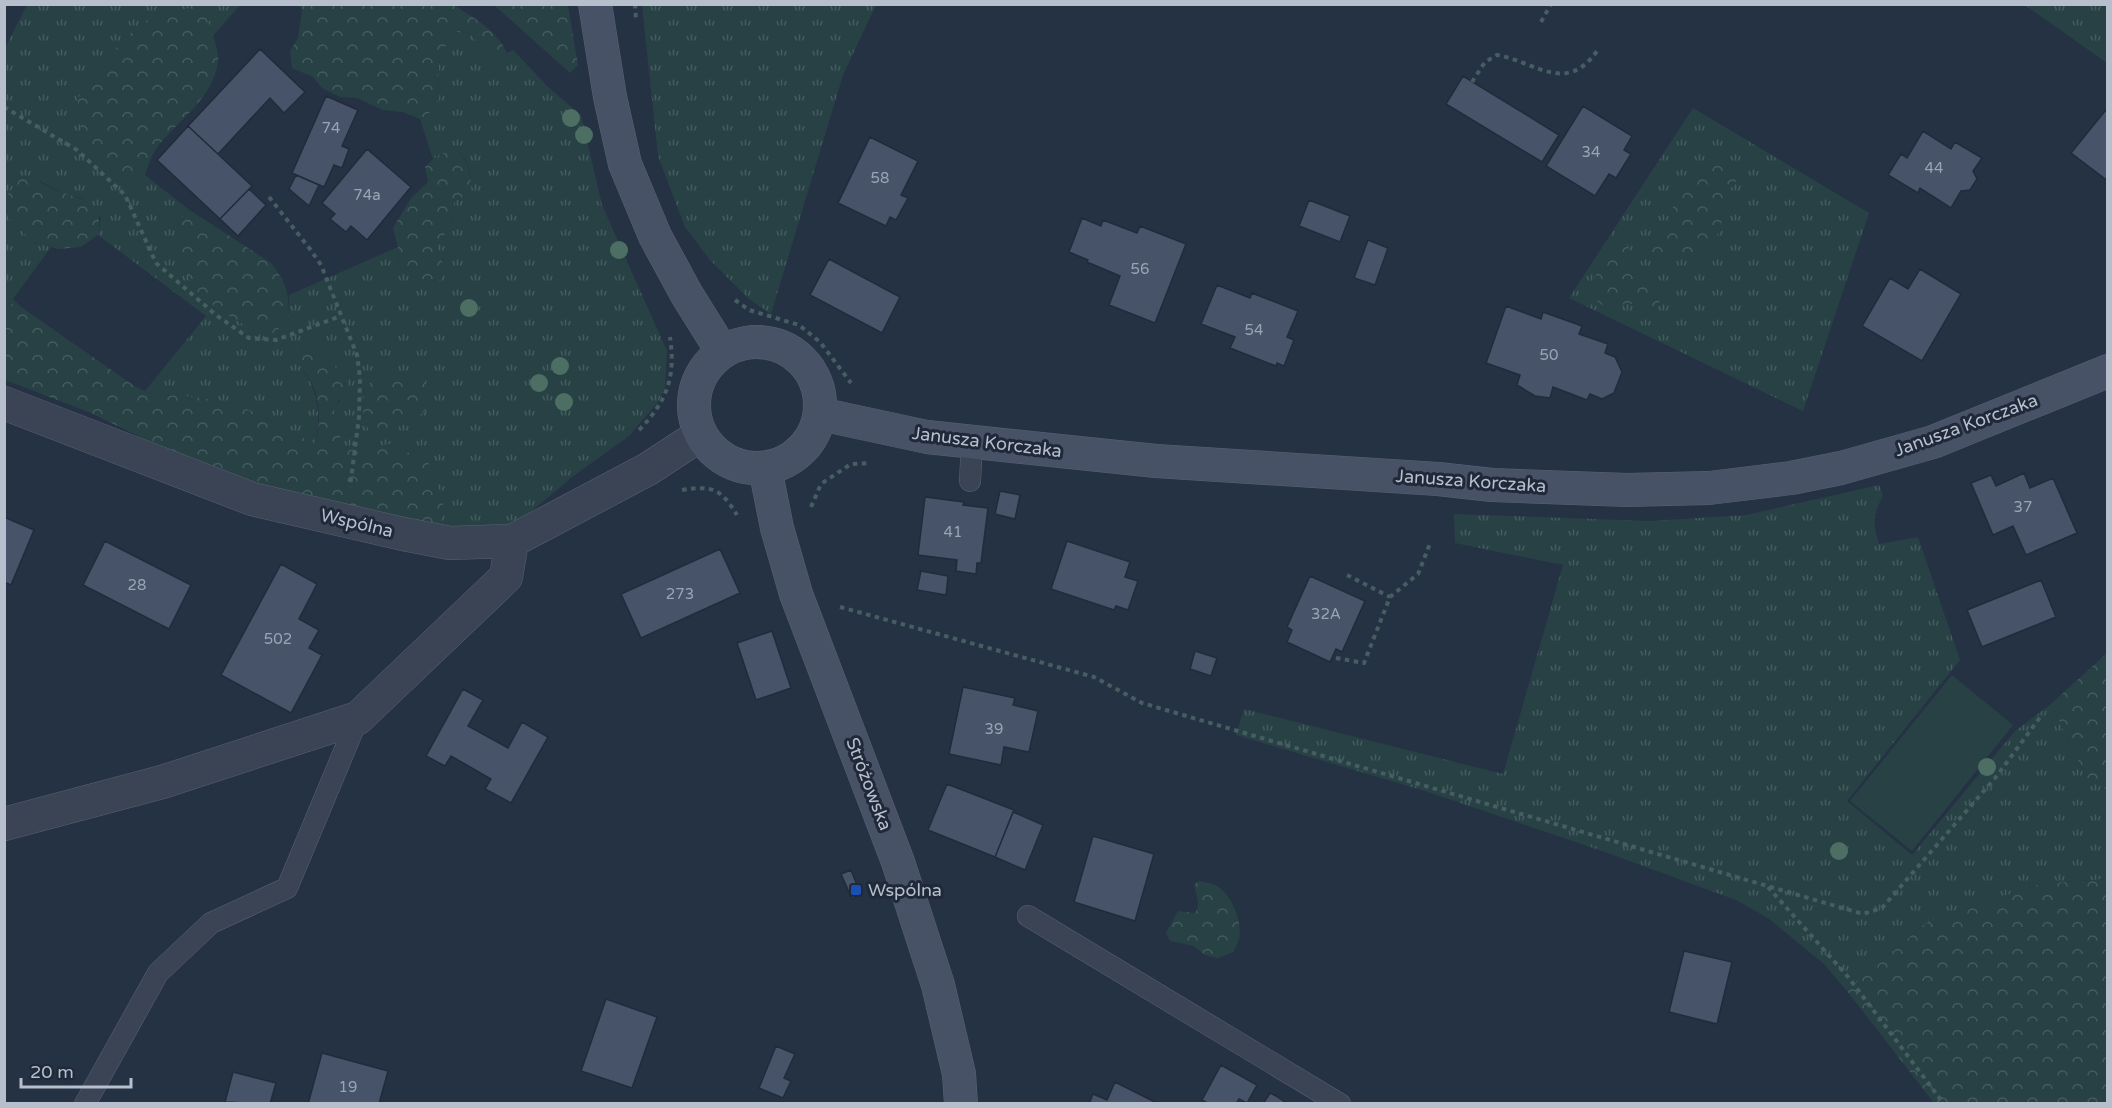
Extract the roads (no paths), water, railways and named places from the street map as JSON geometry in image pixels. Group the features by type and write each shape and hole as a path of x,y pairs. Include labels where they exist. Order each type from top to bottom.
{"street":[{"path":"595,4 610,97 625,164 655,236 687,295 722,351"},
{"path":"749,341 777,344 802,360 817,384 820,414 814,433 802,450 785,462 765,468 746,468 727,462 711,450 700,435 693,404 701,374 722,351 749,341"},
{"name":"Janusza Korczaka","path":"820,414 927,437 1156,461 1438,479 1492,485 1627,490 1709,488 1791,478 1841,468 1933,442 2108,371"},
{"name":"Wspólna","path":"4,403 252,499 450,543 512,541 648,470 700,435"},
{"name":"Stróżowska","path":"765,468 777,528 796,594 898,861 939,985 959,1074 961,1104"},
{"path":"4,824 162,782 358,718 506,577 512,541"}],"lane":[{"path":"970,481 972,443"},
{"path":"85,1104 158,972 211,923 287,888 358,718"},
{"path":"1028,916 1340,1104"}],"place":[{"name":"Wspólna","path":"856,890"}]}
